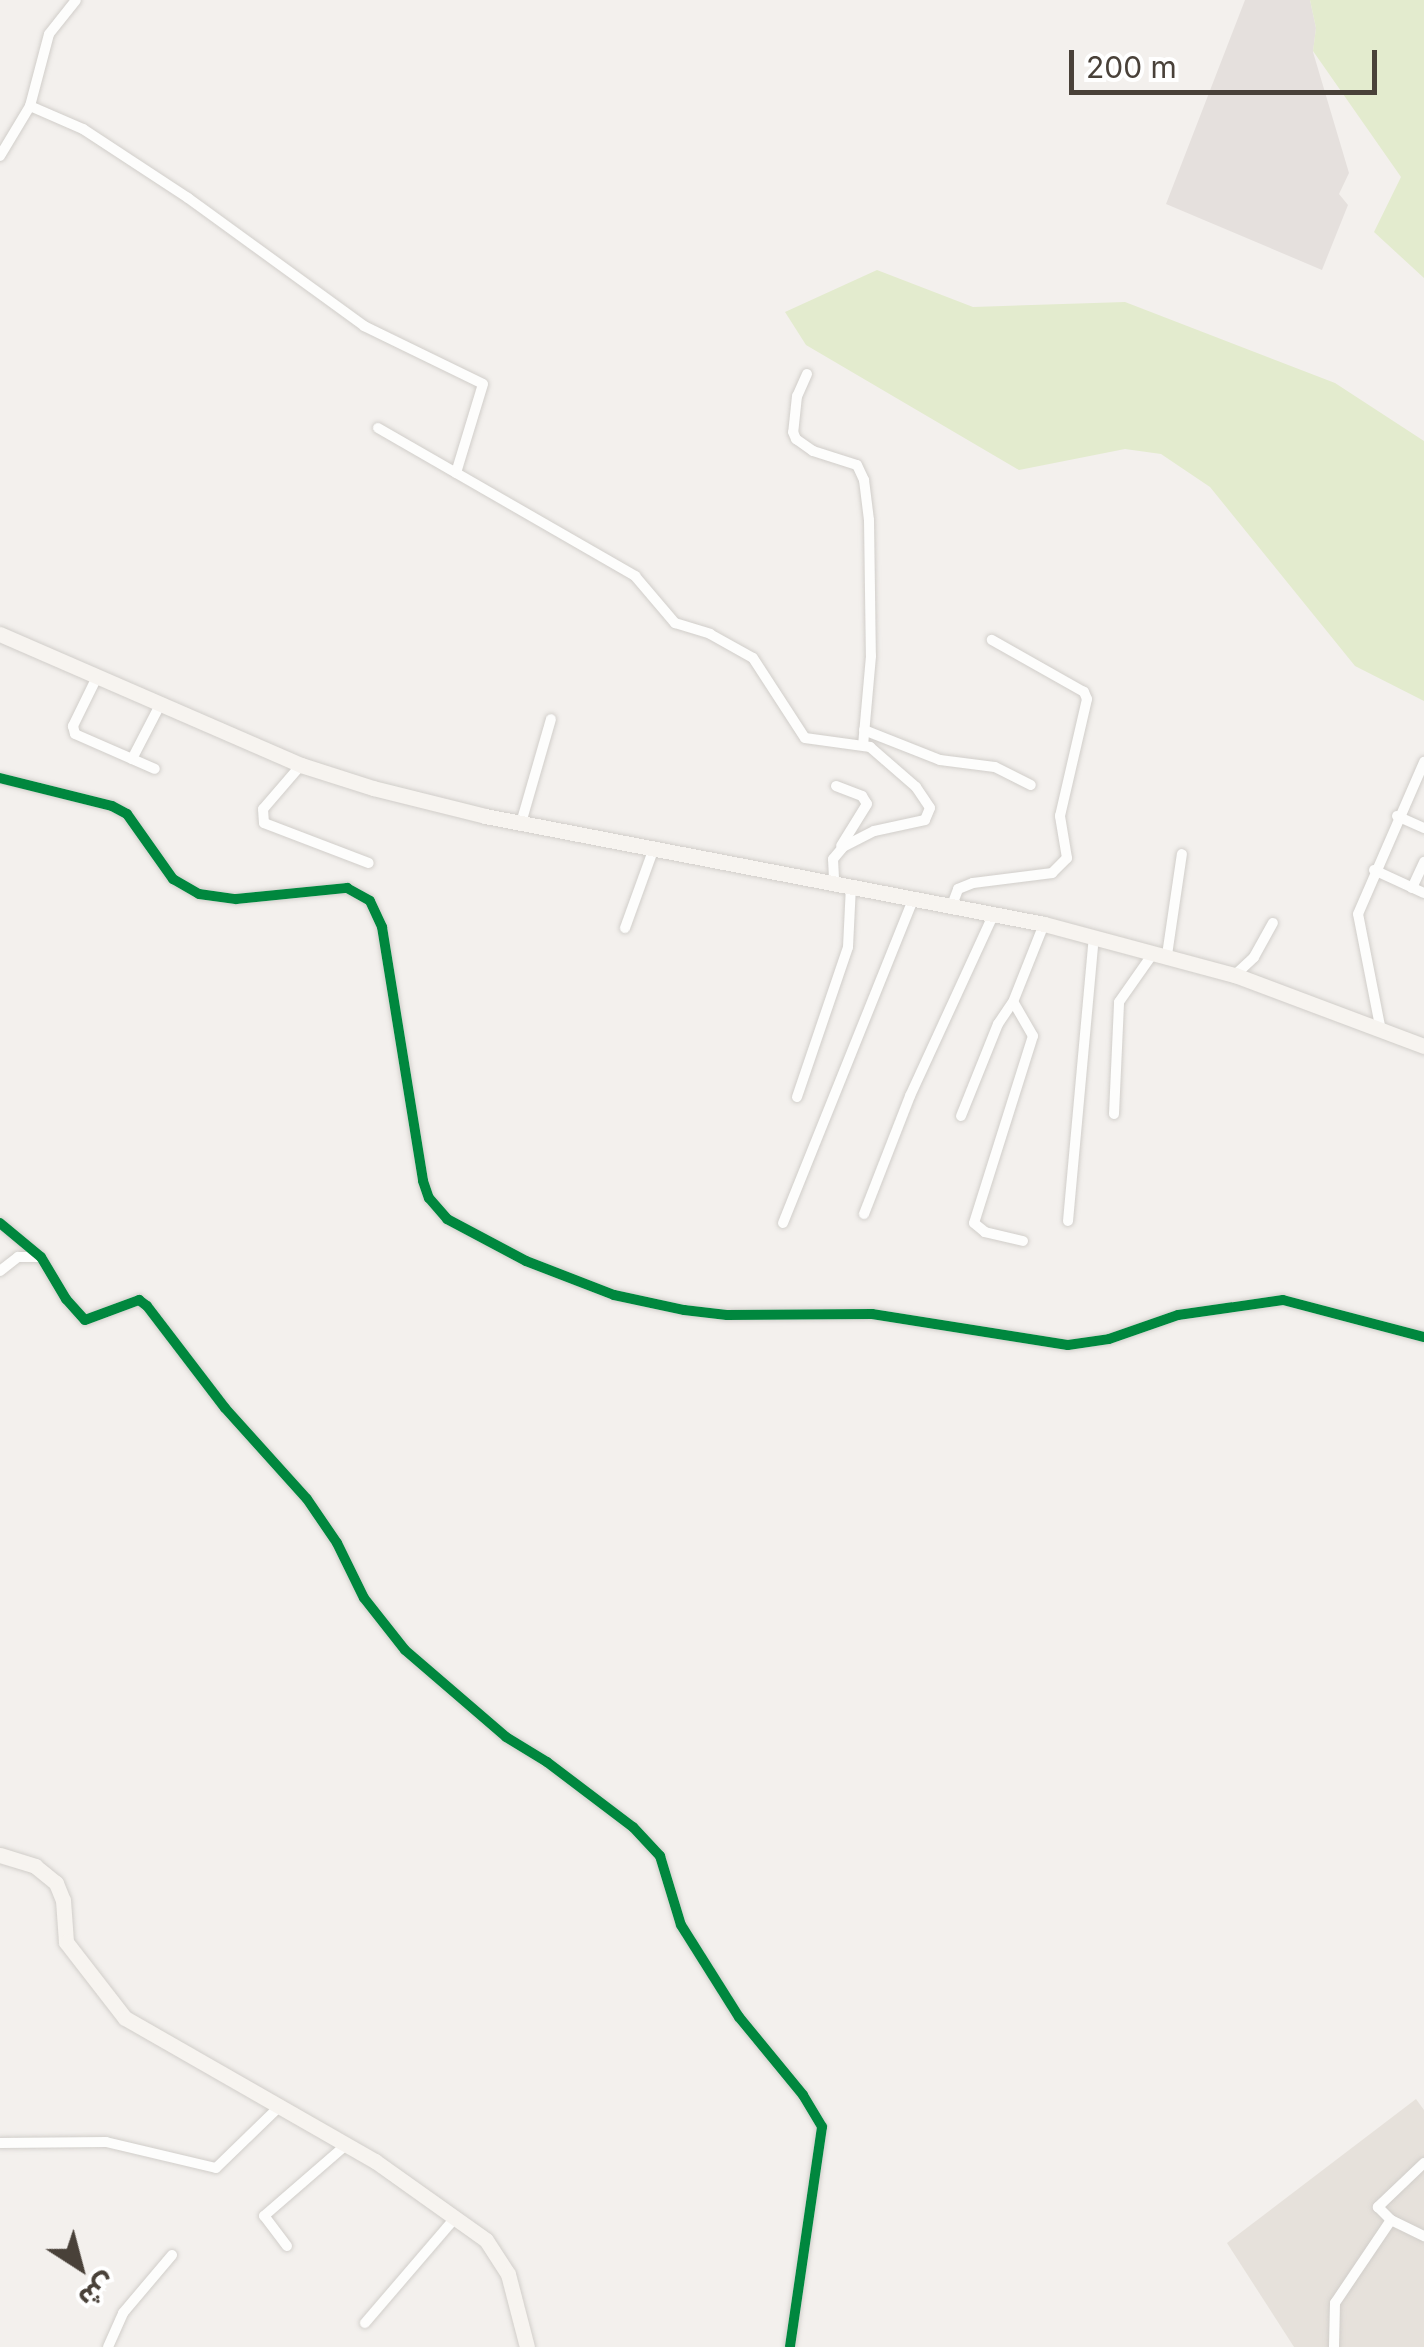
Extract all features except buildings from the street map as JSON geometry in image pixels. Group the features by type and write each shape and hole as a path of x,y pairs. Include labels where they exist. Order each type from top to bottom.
{"main road":[{"path":"0,634 301,765 373,788 520,823 834,880 1044,924 1235,976 1328,1007 1381,1032 1424,1046"},
{"path":"0,1855 35,1866 56,1883 63,1900 66,1942 125,2018 346,2145 455,2218 495,2250 508,2274 526,2346"}],"street":[{"path":"0,156 30,106 42,49 76,0"},
{"path":"30,106 83,129 188,198 364,326 483,384 456,473"},
{"path":"807,374 797,396 793,432 796,439 813,451 857,466 864,480 870,520 871,656 863,745"},
{"path":"378,428 635,576 676,622 710,634 753,658 805,738 863,745 916,786 930,808 924,820 861,836 837,851"},
{"path":"952,905 958,888 972,882 1052,873 1067,858 1060,816 1087,699 1084,692 992,640"},
{"path":"97,677 73,730 78,738 155,769"},
{"path":"132,759 161,703"},
{"path":"520,823 551,719"},
{"path":"864,730 940,760 995,767 1031,785"},
{"path":"1381,1032 1358,914 1424,762"},
{"path":"301,765 263,809 264,823 370,863"},
{"path":"0,778 112,806 127,814 174,880 200,894 236,898 347,888 370,900 382,927 422,1181 430,1198 448,1218 526,1261 614,1295 684,1310 726,1315 872,1314 1068,1345 1109,1339 1178,1315 1282,1300 1424,1337"},
{"path":"834,880 837,851 867,804 862,796 836,786"},
{"path":"1398,816 1424,828"},
{"path":"625,928 654,848"},
{"path":"1114,1114 1118,1002 1160,954 1182,854"},
{"path":"1374,870 1418,891 1424,862"},
{"path":"797,1097 848,947 851,884"},
{"path":"783,1223 914,897"},
{"path":"864,1214 910,1096 994,914"},
{"path":"1235,976 1251,961 1273,922"},
{"path":"962,1116 998,1024 1028,972 1044,924"},
{"path":"1068,1221 1094,937"},
{"path":"1013,1002 1033,1036 974,1223 985,1232 1023,1241"},
{"path":"0,1223 41,1257 66,1299 86,1320 139,1300 146,1306 225,1408 307,1499 364,1598 405,1650 506,1738 547,1762 632,1826 660,1856 681,1925 739,2016 804,2094 822,2127 790,2347"},
{"path":"0,1271 18,1257 41,1257"},
{"path":"0,2143 106,2142 216,2168 278,2108"},
{"path":"286,2246 264,2216 346,2145"},
{"path":"1424,2163 1378,2208 1391,2220 1424,2236"},
{"path":"365,2323 455,2218"},
{"path":"1334,2347 1335,2303 1391,2220"},
{"path":"108,2347 123,2312 172,2256"}],"shaded area":[{"path":"1245,0 1310,0 1316,28 1313,52 1349,173 1339,194 1348,205 1322,270 1166,204"},
{"path":"1416,2099 1424,2110 1424,2347 1294,2347 1227,2243"}],"green space":[{"path":"1310,0 1424,0 1424,278 1374,232 1401,177 1313,51 1316,28"},
{"path":"877,270 973,307 1125,302 1335,383 1424,441 1424,701 1355,666 1210,487 1161,454 1125,449 1019,470 806,345 785,312"}],"cycle path":[{"path":"0,778 112,806 127,814 173,879 199,894 236,899 347,888 370,901 382,927 423,1181 429,1198 447,1219 526,1261 614,1295 684,1310 727,1315 872,1314 1068,1345 1109,1339 1178,1315 1283,1300 1424,1337"},
{"path":"0,1223 41,1257 66,1299 85,1320 139,1300 147,1306 225,1408 307,1499 337,1543 364,1598 405,1650 506,1737 547,1762 633,1827 660,1856 681,1925 739,2017 803,2095 822,2127 790,2347"}]}
